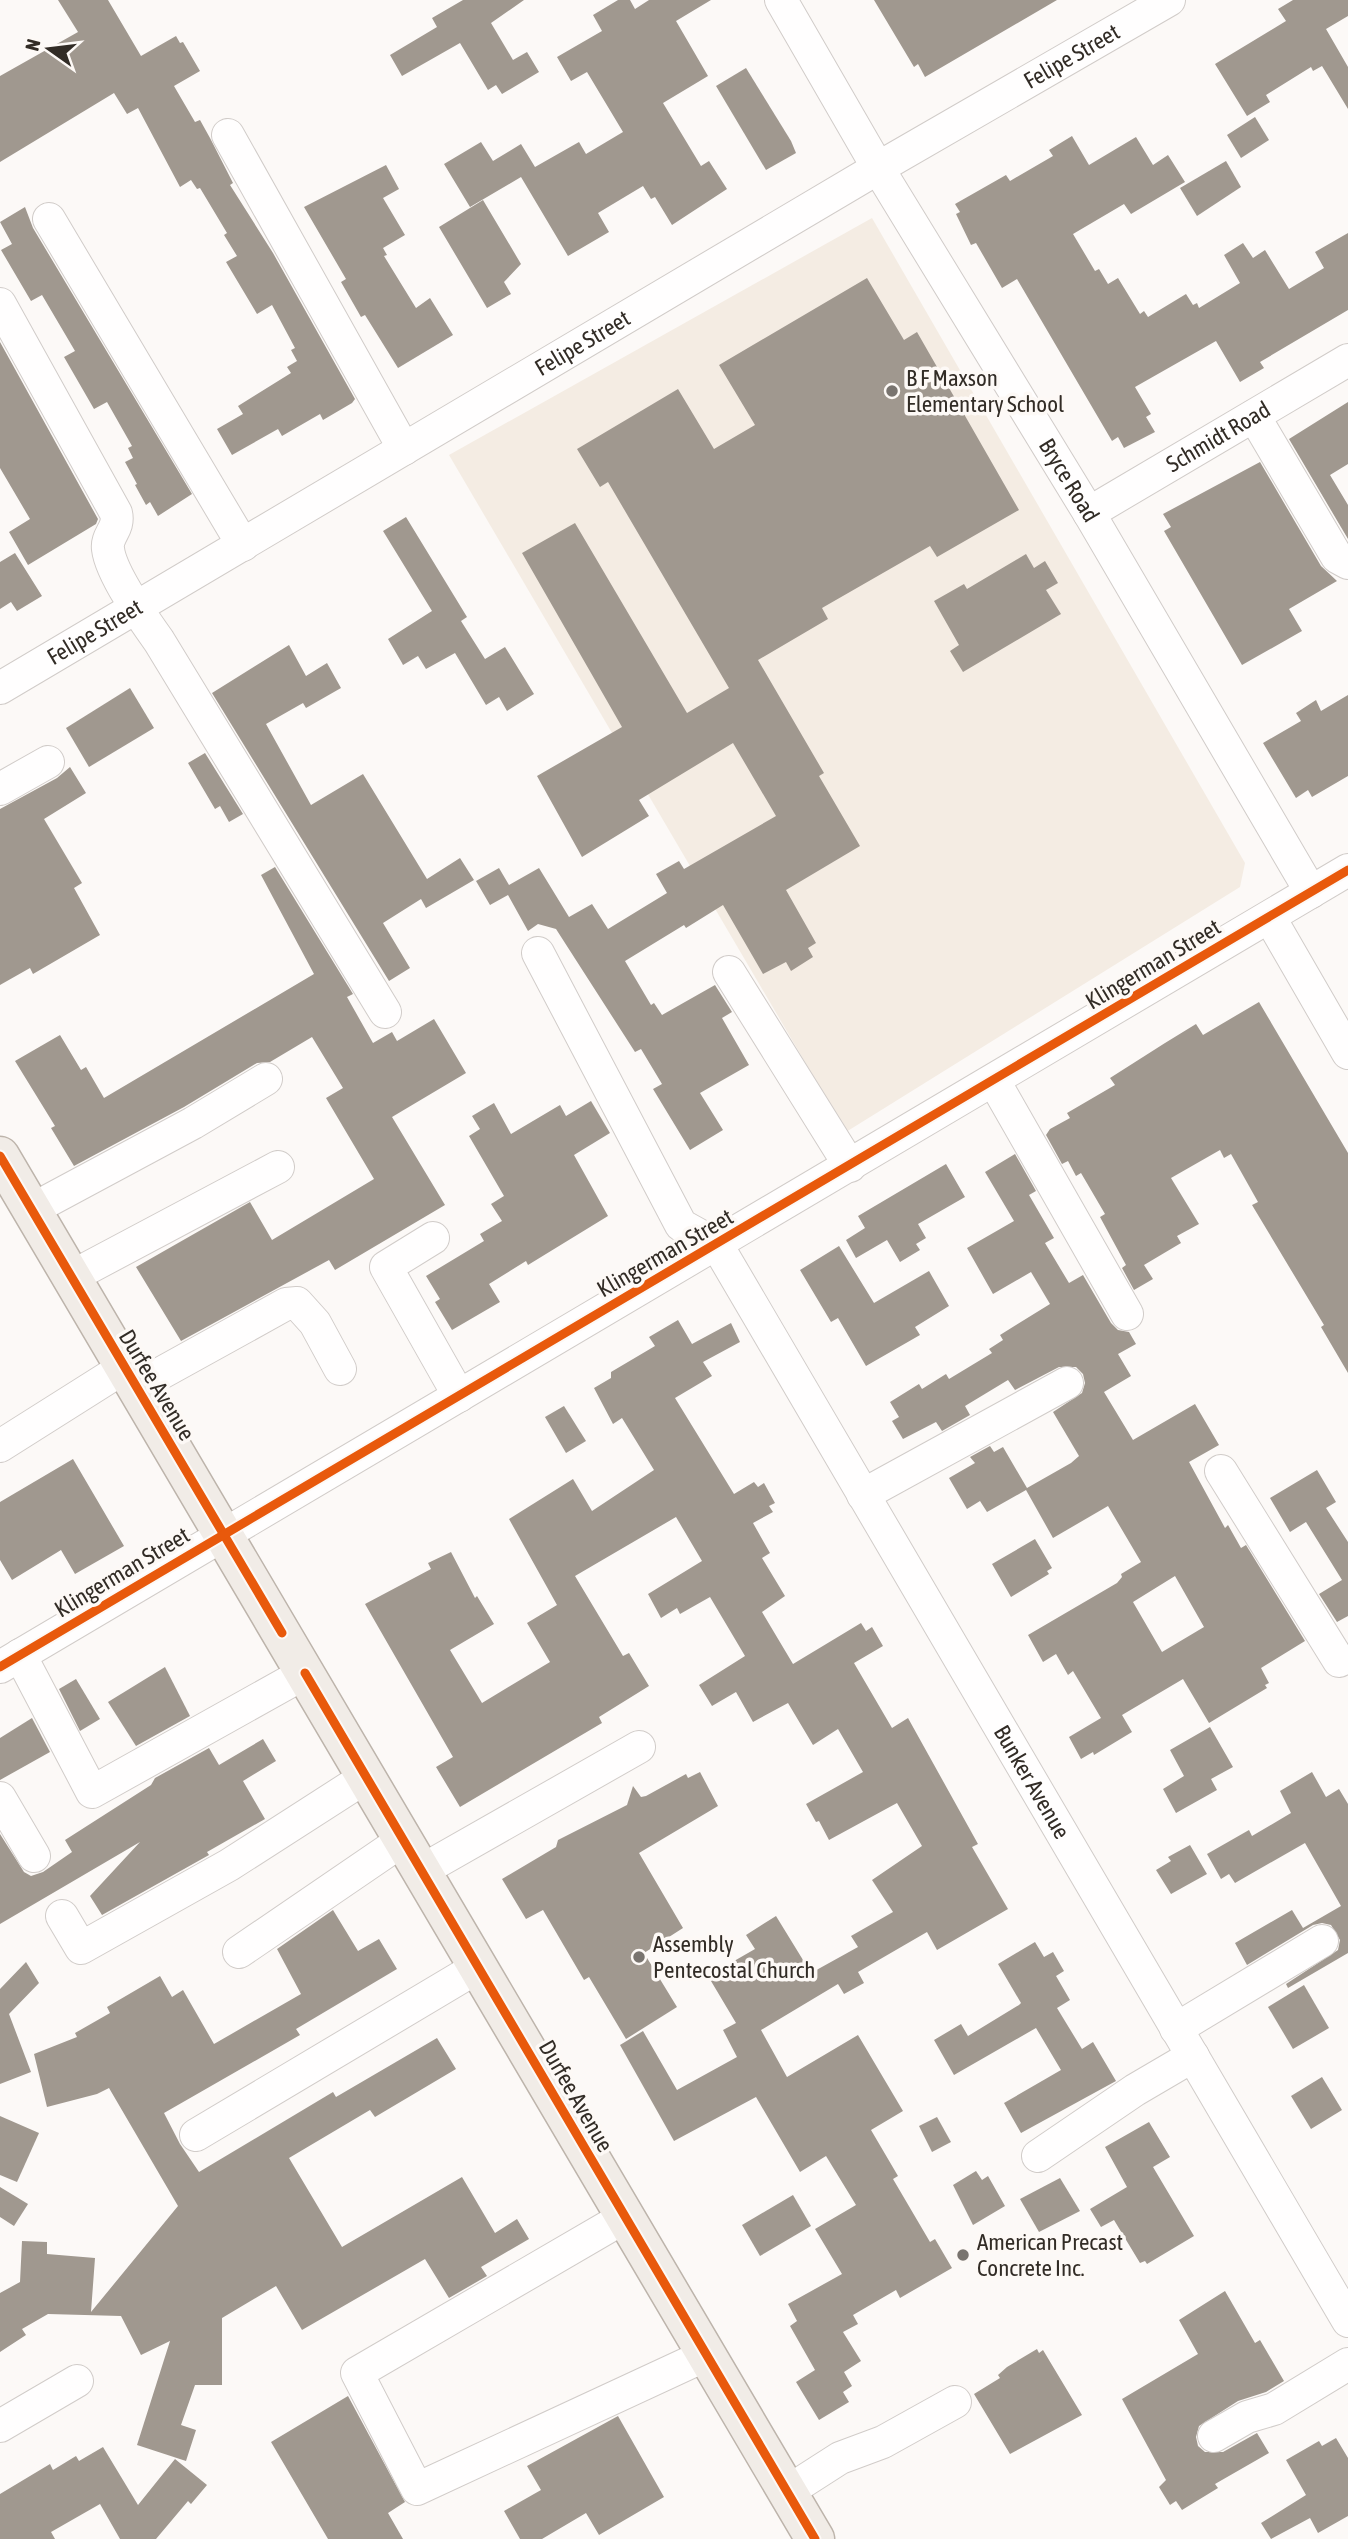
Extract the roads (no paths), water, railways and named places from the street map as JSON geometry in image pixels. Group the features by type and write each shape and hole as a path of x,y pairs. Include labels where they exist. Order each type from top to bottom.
{"main road":[{"name":"Durfee Avenue","path":"0,1156 815,2539"}],"street":[{"name":"Bryce Road","path":"781,0 878,168 1089,513 1311,892"},
{"name":"Felipe Street","path":"0,688 878,168 1169,0"},
{"path":"228,135 404,449"},
{"path":"49,219 243,545"},
{"path":"0,304 116,513 118,526 109,540 108,553 135,608 159,641 385,1012"},
{"name":"Schmidt Road","path":"1089,513 1348,360"},
{"path":"1254,416 1337,558 1348,563"},
{"path":"0,789 48,762"},
{"name":"Klingerman Street","path":"10,1661 1348,870"},
{"path":"1270,918 1348,1053"},
{"path":"538,953 681,1225 717,1245"},
{"path":"729,972 849,1166"},
{"path":"32,1210 193,1123 266,1079"},
{"path":"994,1081 1127,1314"},
{"path":"71,1277 278,1167"},
{"path":"433,1238 386,1267 460,1396"},
{"name":"Bunker Avenue","path":"717,1245 1348,2321"},
{"path":"0,1446 130,1377 286,1304 298,1303 314,1323 340,1369"},
{"path":"863,1495 1067,1383"},
{"path":"1221,1471 1339,1661"},
{"path":"10,1661 92,1792 305,1673"},
{"path":"239,1952 412,1855 639,1747"},
{"path":"62,1916 81,1948 229,1865 366,1777"},
{"path":"0,1798 34,1856"},
{"path":"1176,2029 1322,1941"},
{"path":"197,2135 478,1967"},
{"path":"1038,2156 1135,2090 1192,2056"},
{"path":"625,2217 357,2373 417,2489 706,2355"},
{"path":"1214,2436 1247,2417 1275,2409 1348,2364"},
{"path":"0,2426 77,2381"},
{"path":"787,2492 840,2458 883,2442 955,2402"}],"place":[{"name":"B F Maxson Elementary School","path":"892,391"},
{"name":"Assembly Pentecostal Church","path":"639,1957"},
{"name":"American Precast Concrete Inc.","path":"963,2255"}]}
